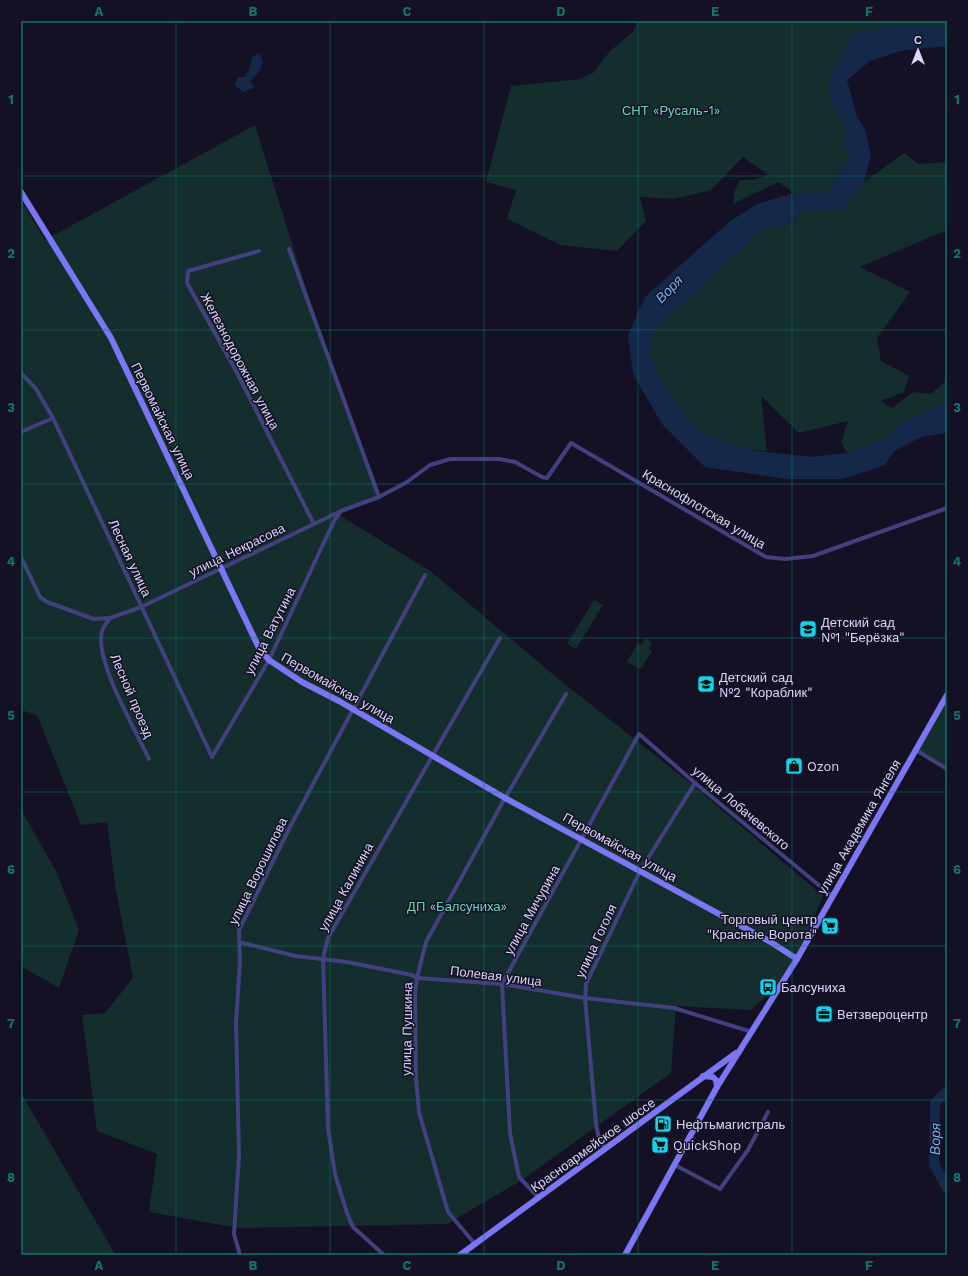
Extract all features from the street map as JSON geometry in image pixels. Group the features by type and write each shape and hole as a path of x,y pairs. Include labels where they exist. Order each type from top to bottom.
{"street":[{"name":"Первомайская улица","path":"21,192 111,338 259,648 269,660 302,682 354,709 433,754 505,798 769,940 797,959"},
{"path":"289,249 379,497"},
{"name":"Железнодорожная улица","path":"259,251 188,271 187,283 234,369 314,524"},
{"name":"Лесная улица","path":"21,373 36,389 53,418 212,757"},
{"path":"21,432 53,418"},
{"name":"улица Некрасова","path":"110,618 141,607 341,511 379,497 407,482 430,465 450,459 485,458 510,460 542,478 547,478 571,444"},
{"name":"Краснофлотская улица","path":"571,444 766,558 786,559 814,556 947,508"},
{"name":"улица Ватутина","path":"212,757 269,660 334,521 341,511"},
{"path":"21,557 40,597 47,602 94,618 110,618"},
{"name":"улица Ворошилова","path":"240,1255 234,1234 239,1154 236,1023 240,962 238,942 242,923 290,827 425,575"},
{"name":"Лесной проезд","path":"110,618 102,631 102,649 106,668 149,759"},
{"name":"улица Калинина","path":"384,1255 354,1227 347,1213 335,1174 328,1128 324,958 328,938 500,638"},
{"name":"улица Пушкина","path":"475,1244 448,1212 418,1112 415,994 417,978 426,942 505,798 566,694"},
{"name":"улица Академика Янгеля","path":"625,1255 717,1087 797,959 947,695"},
{"name":"улица Лобачевского","path":"640,734 695,783 832,896"},
{"name":"улица Мичурина","path":"502,984 640,734"},
{"path":"916,750 947,769"},
{"name":"улица Гоголя","path":"605,1149 598,1134 596,1124 585,998 586,984 640,871 695,783"},
{"name":"Полевая улица","path":"238,942 295,956 324,958 412,975 417,978 502,984 585,998 674,1008 752,1032"},
{"path":"502,984 510,1133 519,1177 539,1198"},
{"name":"Красноармейское шоссе","path":"460,1255 739,1051"},
{"path":"703,1076 712,1077 716,1080 717,1087"},
{"path":"675,1165 720,1189 748,1150 768,1112"}],"green space":[{"name":"СНТ «Русаль-1»","path":"638,21 947,21 947,27 897,25 854,34 829,100 846,127 844,147 851,157 825,193 794,193 778,182 733,204 734,192 740,180 753,180 768,175 743,157 711,190 675,199 640,197 646,221 617,251 561,245 507,219 516,190 486,182 511,86 580,79 593,73 610,51 633,32"},
{"name":"ДП «Балсуниха»","path":"255,125 320,333 379,494 339,515 429,570 556,677 694,786 823,896 797,959 781,985 750,1010 676,1006 671,1073 522,1180 447,1224 238,1228 149,1212 157,1154 97,1131 82,1015 105,1013 133,978 116,891 107,822 81,825 37,715 21,710 21,200 45,240"},
{"path":"904,153 918,164 945,162 947,164 947,230 860,267 910,292 877,338 881,361 909,376 904,392 881,401 892,408 913,392 931,394 947,380 947,402 894,427 890,437 847,453 841,443 848,421 799,433 761,396 767,451 749,450 707,436 684,416 658,378 650,353 654,327 700,288 759,231 783,226 805,211 843,209 864,182"},
{"path":"594,600 603,605 576,649 567,644"},
{"path":"645,638 652,642 649,649 652,651 641,669 627,662 638,643 641,645"},
{"path":"947,695 947,769 916,750"},
{"path":"21,810 56,871 79,930 59,988 24,968 21,963"},
{"path":"21,1093 105,1237 115,1255 21,1255"}],"water":[{"path":"897,25 947,27 947,46 900,51 870,61 847,80 857,117 865,129 871,155 864,182 843,209 805,211 783,226 759,231 700,288 655,327 650,353 658,378 684,416 707,436 749,450 811,457 847,453 890,437 894,427 947,402 947,433 921,437 894,451 885,465 843,479 787,479 705,467 662,424 633,374 628,335 645,297 729,222 757,204 794,193 825,193 829,189 851,157 844,147 846,127 829,100 831,75 854,34"},
{"path":"259,53 263,61 260,70 250,82 255,87 243,92 235,85 238,77 245,77 250,68 252,57"}],"waterway":[{"name":"Воря","path":"947,1091 935,1103 934,1164 947,1188"}],"place":[{"name":"Детский сад №1 \"Берёзка\"","path":"808,629"},
{"name":"Детский сад №2 \"Кораблик\"","path":"706,684"},
{"name":"Ozon","path":"794,766"},
{"name":"Торговый центр \"Красные Ворота\"","path":"830,926"},
{"name":"Балсуниха","path":"768,987"},
{"name":"Ветзвероцентр","path":"824,1014"},
{"name":"Нефтьмагистраль","path":"663,1124"},
{"name":"QuickShop","path":"660,1145"}]}
